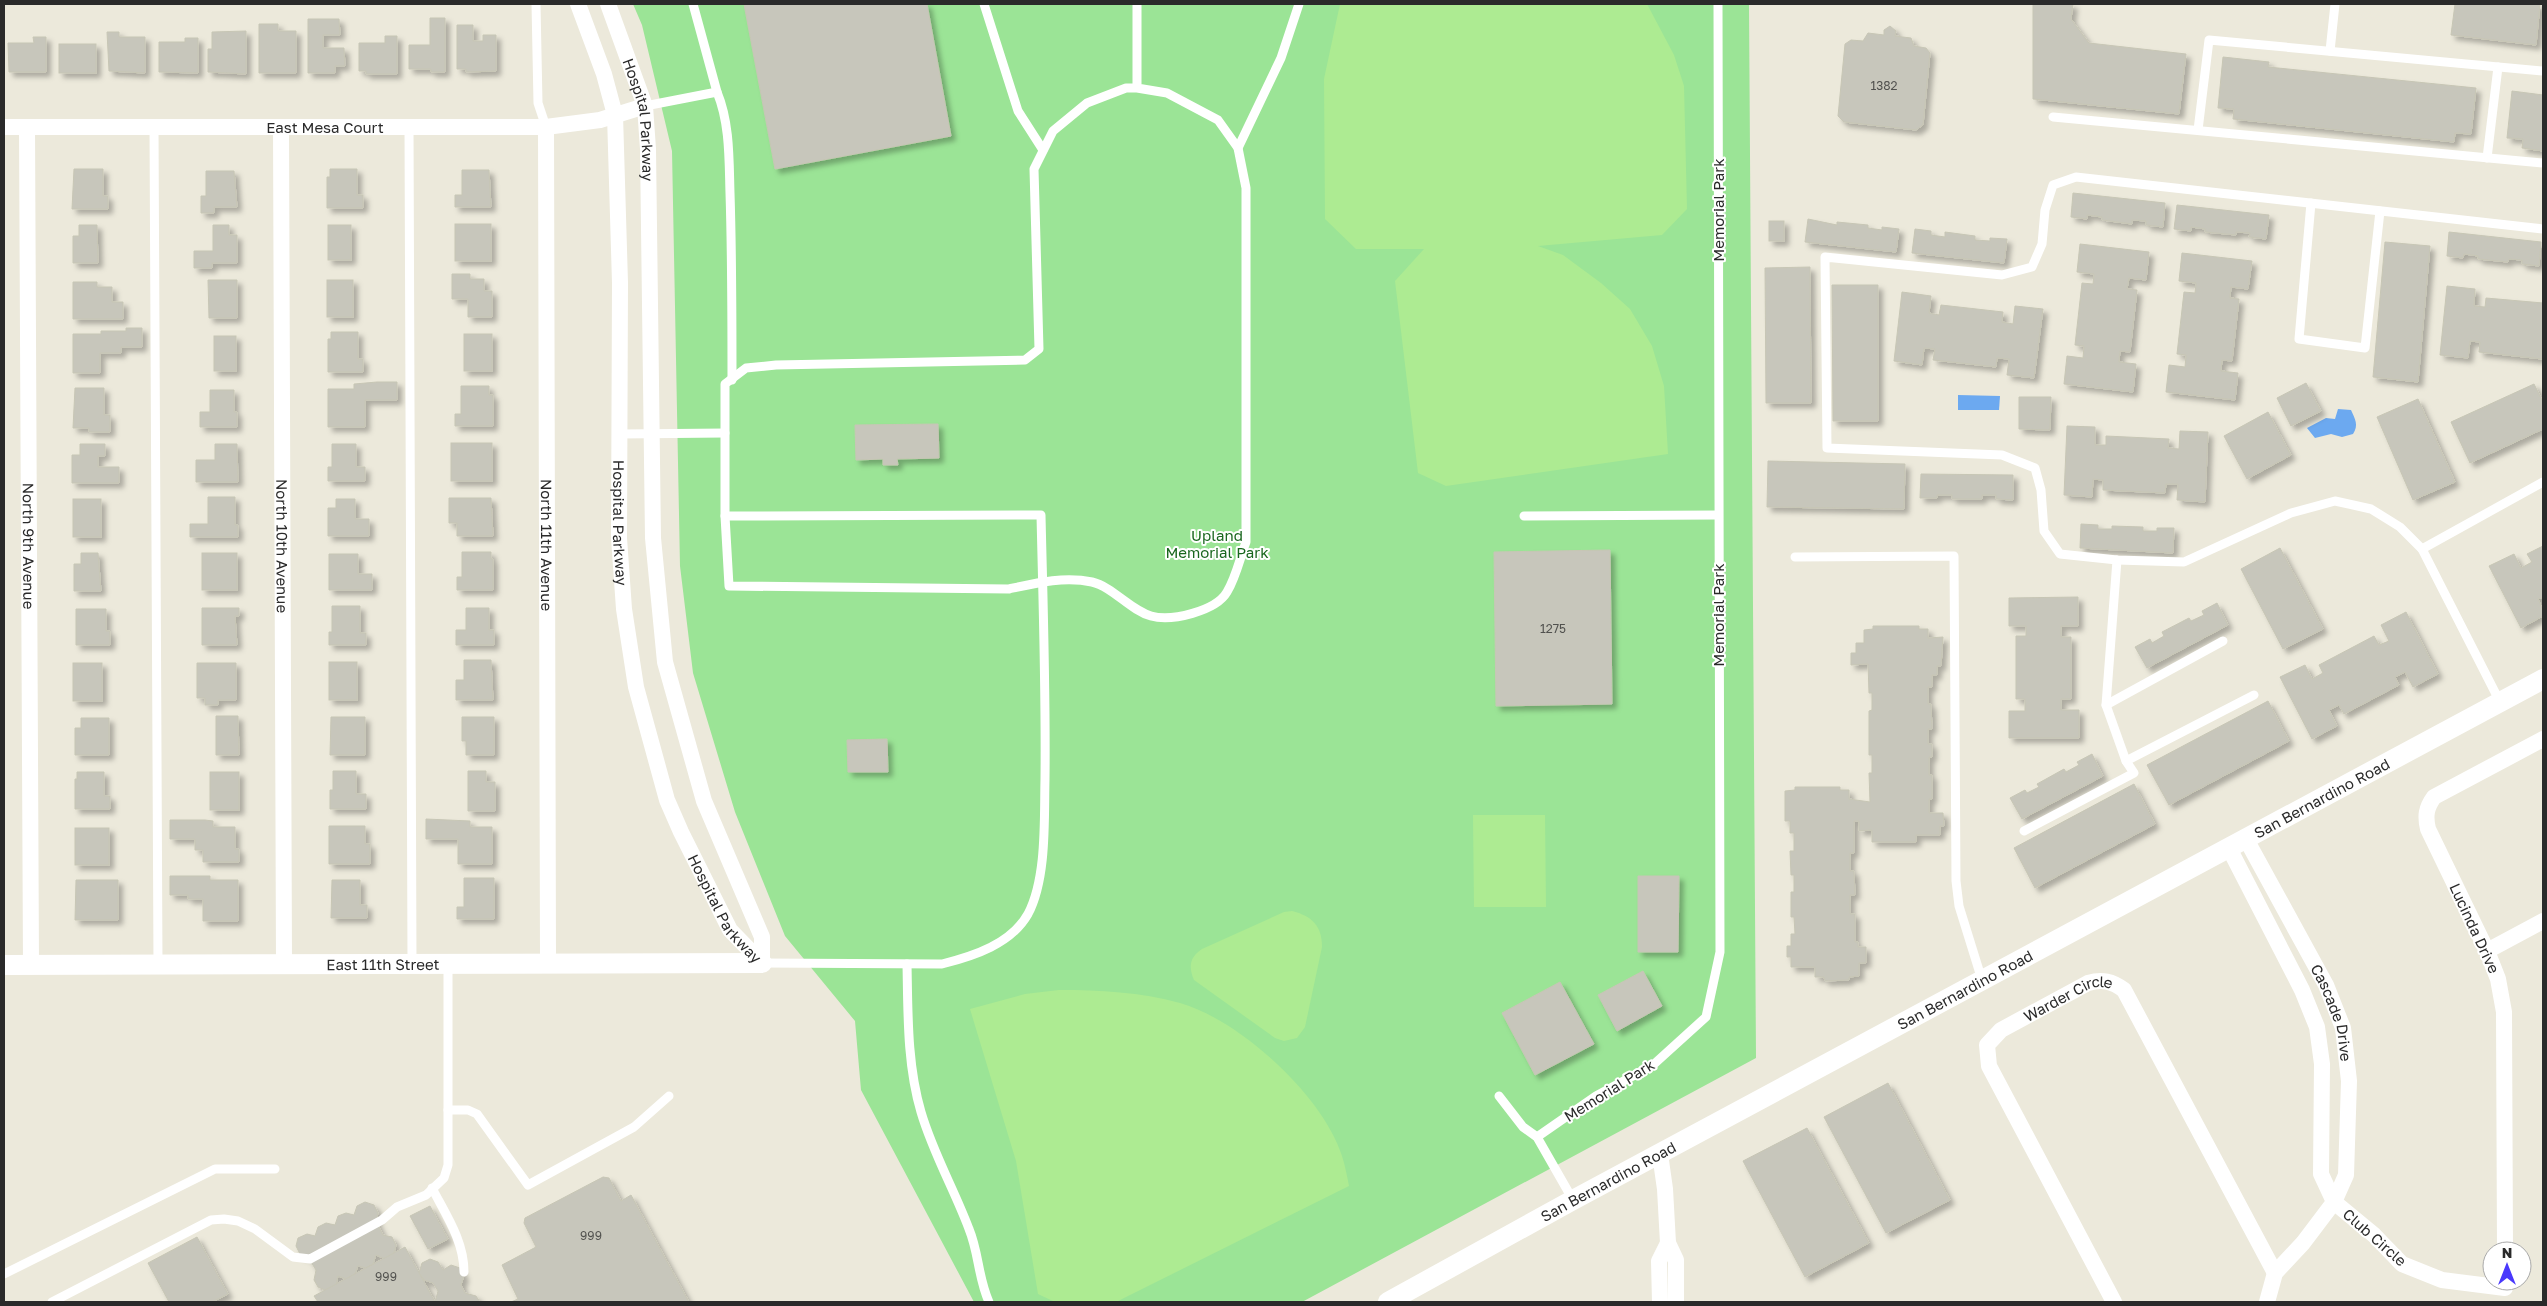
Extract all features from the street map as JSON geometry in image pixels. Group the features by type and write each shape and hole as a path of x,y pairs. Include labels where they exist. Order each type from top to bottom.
{"street":[{"name":"Hospital Parkway","path":"578,4 604,74 615,115 620,283 619,538 624,609 636,687 649,741 667,800 730,930 762,963"},
{"name":"Hospital Parkway","path":"608,4 645,106 648,150 650,435 653,538 665,662 704,801 762,937 762,963"},
{"name":"East Mesa Court","path":"4,127 546,126 600,120 645,106"},
{"name":"North 11th Avenue","path":"546,126 548,963"},
{"name":"North 9th Avenue","path":"27,127 31,965"},
{"name":"North 10th Avenue","path":"281,127 284,964"},
{"name":"San Bernardino Road","path":"1388,1302 1573,1200 2543,679"},
{"name":"Lucinda Drive","path":"2505,1241 2504,1012 2498,979 2487,951 2428,829 2426,817 2427,806 2434,797 2543,739"},
{"name":"Cascade Drive","path":"2237,844 2318,1027 2322,1064 2321,1174 2334,1202"},
{"name":"Cascade Drive","path":"2237,844 2326,985 2343,1028 2349,1081 2346,1175 2334,1202 2303,1243 2275,1273 2267,1302"},
{"path":"2487,951 2543,921"},
{"name":"East 11th Street","path":"4,965 762,963"},
{"name":"Warder Circle","path":"2114,1302 1989,1066 1987,1055 1988,1045 2001,1030 2088,983 2098,980 2109,981 2124,990 2275,1273"},
{"path":"1660,1154 1665,1189 1668,1243 1676,1260 1676,1302"},
{"name":"Club Circle","path":"2334,1202 2374,1235 2402,1264 2442,1280 2482,1286"},
{"path":"1660,1302 1660,1261 1668,1243"}],"lane":[{"path":"536,4 538,103 546,126"},
{"path":"693,4 717,92 724,109 729,165 732,255 732,380"},
{"path":"984,4 1018,111 1043,150"},
{"path":"1137,4 1137,88"},
{"path":"1238,148 1281,58 1299,4"},
{"name":"Memorial Park","path":"1537,1137 1588,1101 1653,1065 1706,1017 1720,952 1718,4"},
{"path":"2330,51 2335,4"},
{"path":"2198,130 2209,40 2543,71"},
{"path":"2487,158 2498,66"},
{"path":"1126,88 1167,93 1218,120 1238,148 1246,188 1246,542 1226,593 1203,611 1176,618 1151,616 1094,582 1042,581 1009,589 729,586 725,516 725,384 746,368 776,365 1025,360 1038,349 1034,169 1043,150 1053,131 1087,103 1126,88"},
{"path":"645,106 717,92"},
{"path":"2053,117 2543,163"},
{"path":"154,126 158,964"},
{"path":"410,126 412,963"},
{"path":"2500,702 2422,549 2400,527 2371,509 2335,501 2291,513 2184,562 2117,560 2060,554 2044,531 2041,490 2036,468 2002,455 1827,448 1825,257 2002,275 2032,266 2042,244 2045,210 2053,185 2076,177 2543,229"},
{"path":"2311,203 2300,339 2365,348 2380,211"},
{"path":"620,434 725,433"},
{"path":"2422,549 2543,482"},
{"path":"725,516 1041,515 1046,714 1044,820 1038,884 1028,914 1012,934 992,946 962,959 942,964 762,963"},
{"path":"1524,516 1718,516"},
{"path":"1795,557 1954,556 1956,881 1959,906 1982,980"},
{"path":"2024,831 2134,774 2126,761 2106,705 2117,560"},
{"path":"2106,705 2223,641"},
{"path":"2126,761 2254,695"},
{"path":"52,1302 211,1220 238,1221 255,1229 293,1256 310,1259 377,1224 397,1207 426,1195 444,1178 448,1165 448,963"},
{"path":"907,964 909,1027 921,1110 936,1155 969,1228 975,1246 983,1289 988,1302"},
{"path":"448,1110 468,1110 476,1114 528,1185 634,1127 669,1096"},
{"path":"1499,1096 1522,1127 1537,1137 1573,1200"},
{"path":"4,1274 215,1170 275,1169"},
{"path":"432,1188 462,1248 464,1272"}],"green space":[{"name":"Upland Memorial Park","path":"633,4 1749,4 1756,1058 1302,1302 974,1302 861,1090 855,1021 785,936 735,812 693,673 680,566 672,151 642,25"},
{"path":"1340,4 1647,4 1674,55 1684,86 1687,209 1662,235 1538,246 1563,255 1601,283 1630,309 1652,346 1664,386 1668,454 1446,486 1418,473 1395,281 1424,249 1356,249 1325,219 1324,79"},
{"path":"1473,815 1545,815 1546,907 1474,907"},
{"path":"1292,911 1305,916 1314,923 1320,933 1322,947 1305,1027 1297,1038 1284,1041 1275,1038 1194,980 1191,962 1202,949 1284,912"},
{"path":"1059,990 1120,992 1165,999 1203,1012 1228,1026 1253,1043 1276,1063 1317,1109 1332,1133 1342,1156 1349,1186 1116,1302 1055,1302 1038,1294 1016,1161 970,1009 1025,994"}],"water":[{"path":"1958,395 2000,396 1999,410 1958,410"},
{"path":"2338,409 2351,410 2356,425 2353,434 2342,437 2331,434 2315,438 2307,428 2326,418 2335,419"}],"building":[{"path":"744,4 927,4 951,136 775,169"},
{"path":"2033,4 2073,4 2071,19 2089,43 2186,54 2179,114 2033,99"},
{"path":"2455,4 2540,4 2536,45 2451,35"},
{"path":"430,18 445,18 445,72 431,72 431,69 409,69 409,45 430,45"},
{"path":"308,19 339,19 340,35 323,35 323,48 344,48 345,66 335,66 335,73 308,73"},
{"path":"259,24 278,24 278,31 296,31 296,73 259,73"},
{"path":"457,25 473,25 473,41 483,41 483,35 496,35 496,71 466,72 466,69 457,69"},
{"path":"1890,26 1896,31 1895,36 1911,38 1914,46 1926,48 1930,53 1923,125 1916,130 1844,122 1838,116 1845,44 1851,40 1863,41 1868,33 1884,35 1884,30"},
{"path":"246,31 246,74 208,72 208,49 212,49 212,32"},
{"path":"107,32 119,32 119,37 145,37 145,73 109,71"},
{"path":"385,36 397,36 397,74 366,74 366,71 359,71 359,43 385,43"},
{"path":"33,37 46,37 46,72 9,72 8,43 34,43"},
{"path":"185,38 198,38 198,73 159,72 159,42 185,42"},
{"path":"59,44 96,44 96,73 59,73"},
{"path":"2223,57 2269,62 2268,67 2476,88 2471,134 2455,133 2454,142 2233,119 2234,109 2218,108"},
{"path":"2512,91 2543,95 2543,151 2522,148 2523,139 2507,138"},
{"path":"74,169 103,169 103,196 108,196 108,209 72,209"},
{"path":"330,169 357,169 357,195 363,195 363,208 327,208 327,177 330,177"},
{"path":"462,170 489,170 491,207 455,207 455,195 462,195"},
{"path":"206,171 234,171 237,207 214,207 214,213 201,213 201,196 206,196"},
{"path":"2073,193 2165,203 2163,227 2146,225 2146,221 2132,220 2132,224 2102,220 2102,217 2087,215 2087,219 2071,217"},
{"path":"2177,205 2269,215 2266,239 2249,237 2250,233 2236,232 2236,235 2205,232 2205,229 2191,227 2191,231 2174,229"},
{"path":"1808,219 1837,225 1837,222 1868,225 1868,228 1882,230 1882,227 1899,229 1896,252 1805,242"},
{"path":"1769,221 1784,221 1784,241 1769,241"},
{"path":"455,224 491,224 491,261 455,261"},
{"path":"79,225 97,225 98,263 73,263 73,236 79,236"},
{"path":"213,225 229,225 229,235 237,235 237,263 212,263 212,268 194,268 194,251 213,251"},
{"path":"328,225 351,225 351,260 328,260"},
{"path":"1915,229 1931,231 1931,235 1945,237 1945,232 1975,236 1975,240 1990,241 1990,238 2007,239 2004,263 1912,253"},
{"path":"2449,232 2541,242 2539,266 2522,264 2522,260 2509,259 2508,262 2478,259 2478,256 2464,254 2463,258 2447,256"},
{"path":"2385,242 2430,246 2418,382 2373,377"},
{"path":"2080,244 2149,252 2146,280 2129,278 2127,289 2137,290 2130,352 2120,351 2119,362 2136,364 2133,392 2064,384 2067,356 2083,358 2084,346 2075,345 2082,283 2093,284 2094,274 2077,272"},
{"path":"2182,253 2252,261 2248,289 2231,287 2230,298 2239,299 2232,361 2222,360 2221,371 2238,373 2235,400 2166,392 2169,365 2185,367 2186,355 2177,354 2184,292 2195,293 2196,283 2179,281"},
{"path":"1810,267 1811,403 1766,403 1765,268"},
{"path":"452,274 470,274 470,279 484,279 484,291 492,291 492,317 468,317 468,299 452,299"},
{"path":"208,280 237,280 237,318 209,318"},
{"path":"327,280 353,280 353,317 327,317"},
{"path":"73,282 97,282 97,287 112,287 112,302 123,302 123,319 73,319"},
{"path":"1832,285 1878,285 1878,421 1833,421"},
{"path":"2447,286 2475,289 2474,306 2485,307 2486,298 2543,303 2542,359 2479,352 2480,342 2470,341 2468,358 2440,355"},
{"path":"1902,292 1931,296 1929,313 1939,315 1941,305 2003,312 2002,322 2013,324 2015,306 2043,309 2034,378 2007,375 2009,359 1997,358 1996,367 1933,360 1935,349 1924,348 1922,365 1894,361"},
{"path":"126,328 142,328 142,347 121,347 121,353 100,353 100,373 73,373 73,334 101,334 101,331 126,331"},
{"path":"331,332 358,332 358,359 363,359 363,372 328,372 328,339 331,339"},
{"path":"464,334 492,334 492,371 464,371"},
{"path":"214,336 236,336 236,371 214,371"},
{"path":"397,382 397,400 365,400 365,427 328,427 328,389 354,389 354,384"},
{"path":"2306,383 2321,411 2291,426 2277,398"},
{"path":"2534,384 2543,402 2543,429 2470,463 2451,422"},
{"path":"461,386 489,386 489,395 493,395 493,426 455,426 455,414 461,414"},
{"path":"75,388 104,388 104,415 110,415 110,432 89,432 89,428 73,428"},
{"path":"210,390 234,390 234,412 237,412 237,427 200,427 200,412 210,412"},
{"path":"2019,397 2051,397 2050,430 2019,429"},
{"path":"2418,399 2455,482 2413,500 2377,417"},
{"path":"2268,412 2291,455 2247,479 2224,436"},
{"path":"938,424 939,458 897,459 898,465 883,465 883,459 856,460 855,425"},
{"path":"2067,426 2095,427 2095,445 2106,445 2106,436 2169,439 2168,448 2179,449 2180,431 2208,432 2205,502 2177,500 2178,484 2166,484 2165,493 2103,490 2103,480 2093,479 2092,497 2064,495"},
{"path":"451,443 492,443 492,481 451,481"},
{"path":"80,444 105,444 105,456 98,456 98,467 119,467 119,483 72,483 72,455 80,455"},
{"path":"215,444 237,444 238,482 196,482 196,460 215,460"},
{"path":"332,444 356,444 356,467 365,467 365,481 328,481 328,467 332,467"},
{"path":"1768,461 1905,464 1904,509 1767,507"},
{"path":"1921,474 2013,475 2013,500 1996,499 1996,495 1982,495 1982,499 1952,499 1952,495 1937,495 1937,498 1920,498"},
{"path":"208,497 235,497 235,525 238,525 238,537 190,537 190,524 208,524"},
{"path":"449,498 491,498 493,536 457,536 457,523 449,523"},
{"path":"73,499 101,499 101,537 73,537"},
{"path":"336,499 355,499 355,519 369,519 369,536 328,536 328,508 336,508"},
{"path":"2081,524 2098,525 2098,529 2112,529 2112,526 2143,527 2143,531 2157,531 2157,528 2174,528 2173,553 2080,548"},
{"path":"2543,546 2543,597 2538,599 2543,610 2543,616 2521,628 2489,566 2514,554 2521,568 2532,562 2527,554"},
{"path":"2280,548 2323,629 2283,649 2241,569"},
{"path":"1610,550 1612,704 1496,706 1494,552"},
{"path":"462,552 491,552 491,559 493,559 493,590 457,590 457,577 462,577"},
{"path":"81,553 98,553 101,591 74,591 74,564 81,564"},
{"path":"202,553 237,553 237,590 202,590"},
{"path":"329,554 358,554 358,574 372,574 372,590 329,590"},
{"path":"2078,597 2078,626 2061,626 2061,637 2071,637 2071,699 2061,699 2061,710 2079,710 2079,738 2009,738 2009,711 2025,711 2025,699 2016,699 2016,636 2026,636 2026,626 2009,626 2009,598"},
{"path":"2217,603 2228,625 2147,668 2135,647 2150,639 2152,643 2164,636 2162,632 2189,618 2191,621 2204,615 2202,611"},
{"path":"332,606 360,606 360,633 366,633 366,645 329,645 329,632 332,632"},
{"path":"202,608 239,608 239,616 235,616 237,645 202,645"},
{"path":"466,608 489,608 489,630 494,630 494,645 456,645 456,630 466,630"},
{"path":"76,609 106,609 106,631 110,631 110,645 76,645"},
{"path":"2406,612 2438,674 2413,687 2405,672 2395,677 2399,685 2344,714 2339,705 2329,710 2337,726 2312,739 2280,677 2305,665 2312,679 2323,673 2319,665 2374,636 2379,645 2389,641 2381,625"},
{"path":"1873,626 1919,626 1919,629 1928,629 1928,638 1943,637 1941,666 1937,666 1937,675 1932,675 1932,687 1928,687 1928,704 1931,704 1932,729 1928,729 1928,744 1932,744 1932,757 1929,757 1929,775 1932,775 1932,799 1929,799 1929,813 1943,813 1944,826 1940,826 1940,835 1916,835 1916,842 1872,842 1872,830 1859,831 1859,821 1854,821 1854,853 1850,853 1850,871 1854,871 1855,895 1850,895 1850,914 1855,914 1855,942 1858,942 1858,947 1866,947 1866,963 1859,963 1859,976 1849,977 1849,980 1825,981 1824,977 1815,977 1815,967 1791,967 1791,957 1787,957 1787,946 1791,946 1791,934 1795,934 1794,917 1791,917 1791,892 1794,892 1794,875 1791,875 1790,851 1794,851 1794,833 1790,833 1790,821 1785,821 1785,791 1795,790 1795,787 1840,787 1840,790 1849,790 1849,799 1870,802 1869,773 1872,773 1872,755 1869,755 1869,711 1872,710 1872,693 1869,693 1868,664 1851,665 1851,653 1856,653 1856,643 1864,643 1864,630 1873,629"},
{"path":"464,660 491,660 493,700 456,700 456,680 464,680"},
{"path":"329,662 357,662 357,700 329,700"},
{"path":"73,663 102,663 102,701 73,701"},
{"path":"197,663 236,663 236,700 218,700 218,705 205,705 205,698 197,698"},
{"path":"2268,701 2289,741 2169,805 2147,765"},
{"path":"216,716 238,716 239,755 216,755"},
{"path":"331,717 365,717 365,755 330,755"},
{"path":"462,717 494,717 494,755 466,755 466,741 462,741"},
{"path":"81,718 109,718 109,755 75,755 75,728 81,728"},
{"path":"887,739 888,772 848,772 847,740"},
{"path":"2092,754 2103,776 2022,819 2010,798 2025,790 2027,793 2039,787 2037,784 2064,769 2066,772 2079,765 2077,762"},
{"path":"333,771 356,771 356,794 366,794 366,809 330,809"},
{"path":"468,771 486,771 486,782 495,782 495,811 468,811"},
{"path":"77,772 104,772 104,796 110,796 110,809 75,809 75,779 77,779"},
{"path":"210,772 239,772 239,810 210,810"},
{"path":"2134,784 2155,824 2035,888 2014,848"},
{"path":"426,819 470,821 470,827 492,827 492,864 458,864 458,839 426,839"},
{"path":"170,820 205,820 213,821 213,827 235,827 235,849 239,849 239,862 203,862 203,850 195,850 195,839 170,839"},
{"path":"329,826 365,826 365,844 370,844 370,864 329,864"},
{"path":"75,828 109,828 109,865 75,865"},
{"path":"170,876 210,876 210,880 238,880 238,921 203,921 203,899 188,899 188,895 170,895"},
{"path":"1638,876 1679,876 1678,952 1638,952"},
{"path":"464,878 494,878 494,919 457,919 457,907 464,907"},
{"path":"76,880 118,880 118,920 75,920"},
{"path":"332,880 360,880 360,905 367,905 367,918 331,918"},
{"path":"1643,971 1662,1006 1617,1031 1598,995"},
{"path":"1560,982 1594,1044 1535,1075 1502,1013"},
{"path":"1888,1083 1950,1200 1886,1233 1824,1117"},
{"path":"1807,1128 1869,1243 1805,1277 1743,1161"},
{"path":"603,1177 609,1178 621,1201 631,1195 689,1302 511,1302 518,1299 502,1265 536,1247 524,1223 525,1218"},
{"path":"365,1202 374,1205 378,1213 376,1221 383,1235 392,1237 396,1245 394,1253 385,1259 376,1255 373,1264 366,1268 358,1266 355,1274 346,1279 338,1276 336,1285 325,1290 318,1287 314,1280 316,1270 308,1257 300,1254 296,1246 298,1238 307,1234 315,1236 318,1227 326,1223 335,1225 338,1216 346,1213 354,1215 357,1206"},
{"path":"430,1206 448,1239 428,1249 410,1216"},
{"path":"197,1237 228,1294 212,1302 169,1302 148,1263"},
{"path":"405,1247 435,1302 318,1302 314,1296"},
{"path":"430,1259 438,1262 443,1270 451,1265 460,1268 464,1276 461,1285 465,1293 476,1296 480,1302 435,1302 438,1291 433,1283 424,1280 419,1273 422,1263"}]}
